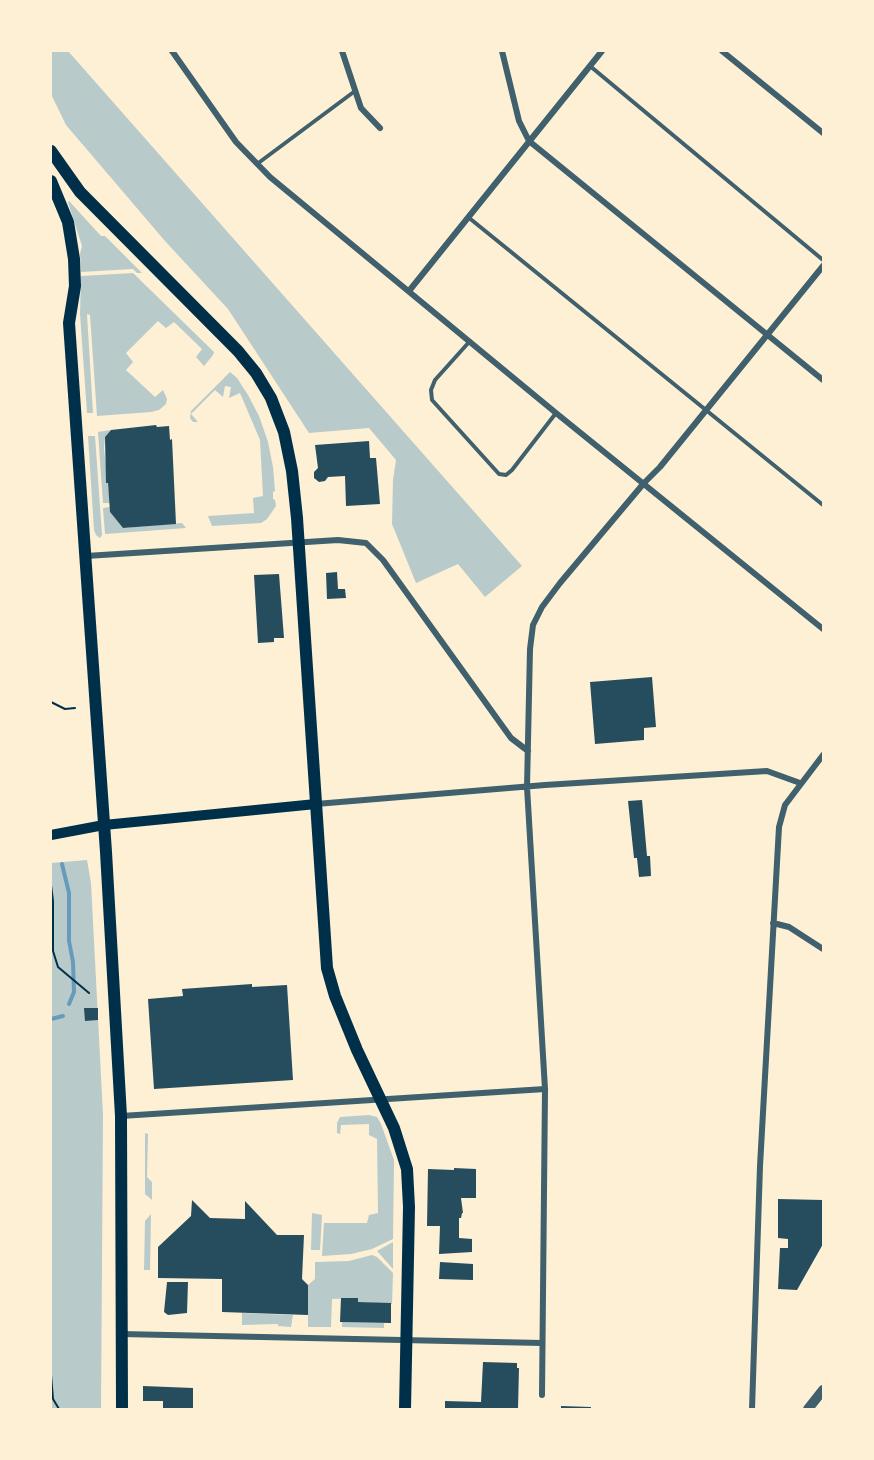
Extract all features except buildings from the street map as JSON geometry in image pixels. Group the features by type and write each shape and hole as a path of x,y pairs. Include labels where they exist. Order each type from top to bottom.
{"main road":[{"path":"51,151 80,192 238,351 256,373 271,398 284,432 292,471 299,544 327,968 334,996 394,1128 407,1169 409,1208 405,1409"},
{"path":"51,182 68,222 74,259 75,286 69,323 104,825 121,1116 122,1409"},
{"path":"51,835 104,825 315,804"}],"street":[{"path":"172,51 236,142 256,164 556,414 823,629"},
{"path":"342,51 361,108 380,128"},
{"path":"502,51 519,121 529,141 823,380"},
{"path":"409,291 602,51"},
{"path":"722,51 823,133"},
{"path":"542,1395 545,1089 527,787 530,649 533,625 542,607 554,591 660,467 823,266"},
{"path":"86,555 338,540 366,543 383,560 511,738 528,751"},
{"path":"752,1409 761,1155 780,819 784,805 823,755"},
{"path":"315,804 767,771 800,783"},
{"path":"773,923 789,927 823,949"},
{"path":"121,1116 545,1089"},
{"path":"121,1334 542,1343"},
{"path":"808,1409 823,1390"}],"lane":[{"path":"590,66 823,260"},
{"path":"256,164 356,91"},
{"path":"468,216 823,505"},
{"path":"470,341 435,380 431,390 432,400 499,474 506,474 513,470 556,414"}],"path":[{"path":"51,702 66,709 75,708"},
{"path":"51,885 52,953 58,967 89,993"},
{"path":"51,1376 53,1399 59,1409"}],"shaded area":[{"path":"51,51 68,51 522,566 485,597 458,564 416,583 392,524 396,460 369,428 309,433 228,309 165,241 66,125 51,94"},
{"path":"69,201 101,236 105,236 142,273 137,273 133,269 81,272 82,246"},
{"path":"133,273 214,352 204,366 196,357 202,349 174,322 166,328 158,321 126,353 133,362 126,370 155,397 163,390 167,399 166,404 159,410 151,412 97,416 90,315 87,314 93,413 87,413 80,314 81,276"},
{"path":"230,372 237,378 248,395 259,416 268,442 273,467 275,491 273,499 276,506 267,519 261,523 212,526 208,516 254,513 253,498 263,496 260,440 240,393 229,398 231,387 225,386 223,397 215,390 191,414 198,422 193,422 190,418 191,411"},
{"path":"111,430 105,437 104,449 110,503 103,503 98,432"},
{"path":"88,436 95,436 102,535 100,538 94,530"},
{"path":"110,507 110,512 123,528 182,523 186,528 105,534 103,508"},
{"path":"87,860 91,883 103,1115 101,1409 51,1409 51,863"},
{"path":"369,1115 377,1117 381,1124 394,1160 393,1239 372,1249 351,1254 322,1256 324,1223 367,1223 369,1215 378,1213 377,1139 369,1135 369,1124 341,1125 340,1134 337,1133 337,1123 340,1117"},
{"path":"145,1133 148,1134 147,1177 152,1182 152,1200 145,1194"},
{"path":"312,1213 322,1215 320,1250 311,1250"},
{"path":"151,1214 150,1270 144,1270 145,1221"},
{"path":"393,1242 393,1269 377,1251"},
{"path":"372,1255 393,1273 392,1304 358,1302 358,1298 332,1299 331,1327 308,1327 308,1285 315,1279 315,1262 349,1261"},
{"path":"242,1313 293,1315 291,1327 278,1326 278,1324 242,1325"},
{"path":"342,1322 384,1323 384,1328 342,1327"}],"waterway":[{"path":"62,864 69,893 69,941 73,962 74,992 69,1004"},
{"path":"51,1019 63,1016"}]}
